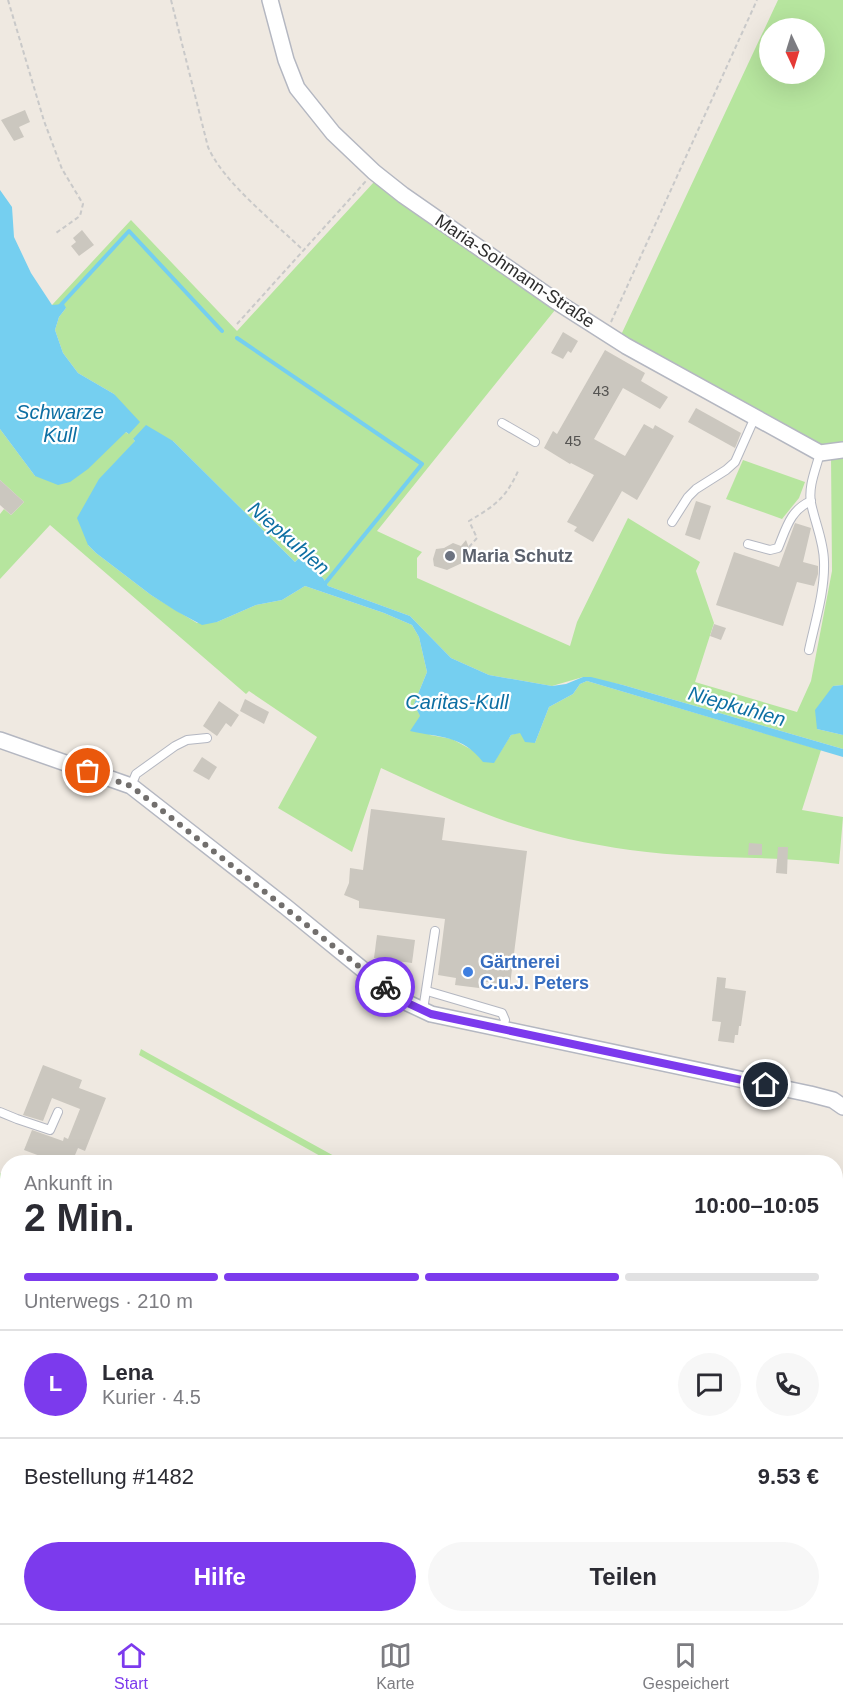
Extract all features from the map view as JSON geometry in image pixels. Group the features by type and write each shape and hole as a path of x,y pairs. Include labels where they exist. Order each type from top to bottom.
{"street":[{"name":"Maria-Sohmann-Straße","path":"270,0 286,60 297,88 333,133 374,172 403,195 556,302 606,333 820,453"},
{"path":"820,453 843,450"},
{"path":"0,740 131,786 399,999 431,1014 810,1094 833,1100 843,1107"}],"lane":[{"path":"672,522 696,489 735,462 755,417"},
{"path":"502,423 535,442"},
{"path":"809,650 825,564 823,545 811,501 811,484 820,453"},
{"path":"748,544 770,550 778,548 792,514 811,501"},
{"path":"131,786 136,774 175,746 187,740 207,738"},
{"path":"423,1010 435,931"},
{"path":"427,991 502,1013 505,1020 502,1030"},
{"path":"0,1112 50,1130 58,1112"}],"path":[{"path":"8,0 44,121 62,169 83,204 80,216 56,233"},
{"path":"171,0 208,147 213,158 224,174 303,250"},
{"path":"606,333 757,0"},
{"path":"237,324 374,172"},
{"path":"469,547 477,538 469,521 499,502 511,487 519,469"}],"green space":[{"path":"778,0 843,0 843,447 820,450 621,335 759,41 759,84 825,84 825,18 770,18"},
{"path":"374,182 555,310 377,531 422,552 417,558 417,578 570,646 577,622 628,518 700,562 696,571 714,623 695,682 797,712 811,681 832,571 831,455 843,453 843,685 833,686 817,729 843,735 843,749 623,685 583,677 552,686 489,675 451,658 410,616 328,586 323,578 300,557 295,562 173,441 133,439 135,441 88,545 151,595 197,623 217,622 256,605 282,600 305,586 412,625 419,637 427,672 414,704 430,735 452,739 494,762 511,735 520,732 535,743 549,707 573,694 580,684 587,681 821,750 802,810 843,817 839,864 787,859 656,853 573,840 499,819 381,768 352,852 278,808 317,737 249,691 246,694 50,525 0,579 0,514 4,509 11,515 24,502 0,480 0,429 35,476 126,432 128,434 114,394 78,373 63,353 55,330 59,317 66,308 52,305 131,220 237,331"},
{"path":"743,460 805,482 799,498 782,519 726,499"},
{"path":"141,1049 332,1155 318,1155 139,1055"}],"water":[{"name":"Schwarze Kull","path":"0,190 12,207 14,237 31,273 52,305 64,304 66,308 59,317 55,330 63,353 78,373 114,394 140,422 129,434 126,432 88,469 70,482 58,485 35,476 0,429"},
{"name":"Caritas-Kull","path":"146,425 173,441 295,562 300,557 323,578 328,586 410,616 451,658 489,675 552,686 566,684 583,677 623,685 843,749 843,757 587,681 580,684 573,694 549,707 535,743 525,742 520,733 511,735 494,763 483,762 459,742 410,731 420,716 414,704 427,672 419,637 412,625 305,586 282,600 256,605 217,622 202,625 151,595 88,545 77,518 99,479 135,441 133,439"},
{"path":"843,685 843,735 817,729 815,710 833,686"}],"building":[{"path":"25,110 30,122 19,127 24,137 14,141 1,120"},
{"path":"82,230 94,245 79,256 71,246 76,242 73,238"},
{"path":"563,332 578,341 571,353 568,351 563,359 551,353"},
{"path":"605,350 645,373 641,381 668,397 660,409 623,388 594,439 625,456 644,424 653,429 655,425 674,436 637,500 622,491 593,542 574,531 577,527 567,522 594,475 544,448 553,431 557,434"},
{"path":"696,408 741,433 735,448 688,422"},
{"path":"0,480 24,502 11,515 0,505"},
{"path":"696,501 711,506 700,540 685,535"},
{"path":"795,523 811,528 803,562 818,566 818,574 814,586 797,582 783,626 716,605 734,552 779,567"},
{"name":"Maria Schutz","path":"466,540 472,556 465,555 462,563 447,570 434,566 433,559 436,549 453,543 461,546"},
{"path":"714,624 726,628 721,640 710,636"},
{"path":"245,699 269,712 264,724 240,711"},
{"path":"219,701 239,715 231,727 226,723 217,736 203,726"},
{"path":"202,757 217,767 209,780 193,771"},
{"path":"371,809 445,818 442,840 527,851 510,985 480,981 479,988 455,985 456,978 438,975 445,919 359,908 359,901 344,895 349,883 350,868 363,870"},
{"path":"749,843 762,844 762,855 748,855"},
{"path":"778,847 788,847 787,874 776,873"},
{"path":"377,935 415,940 412,963 374,958"},
{"path":"717,977 726,978 725,988 746,991 741,1026 739,1026 738,1035 735,1035 734,1043 718,1041 721,1022 712,1021"},
{"path":"43,1065 82,1080 79,1088 106,1098 85,1151 78,1148 75,1155 37,1155 24,1150 32,1130 63,1141 64,1137 68,1139 80,1109 52,1098 43,1121 23,1115"}],"waterway":[{"path":"58,308 129,231 222,331"},
{"name":"Niepkuhlen","path":"237,338 422,464 323,586"}],"way so far":[{"path":"88,771 131,786 385,987"}],"place":[{"name":"Maria Schutz","path":"450,556"},
{"name":"Gärtnerei C.u.J. Peters","path":"468,972"}],"route":[{"path":"385,987 399,999 431,1014 766,1085"}]}
